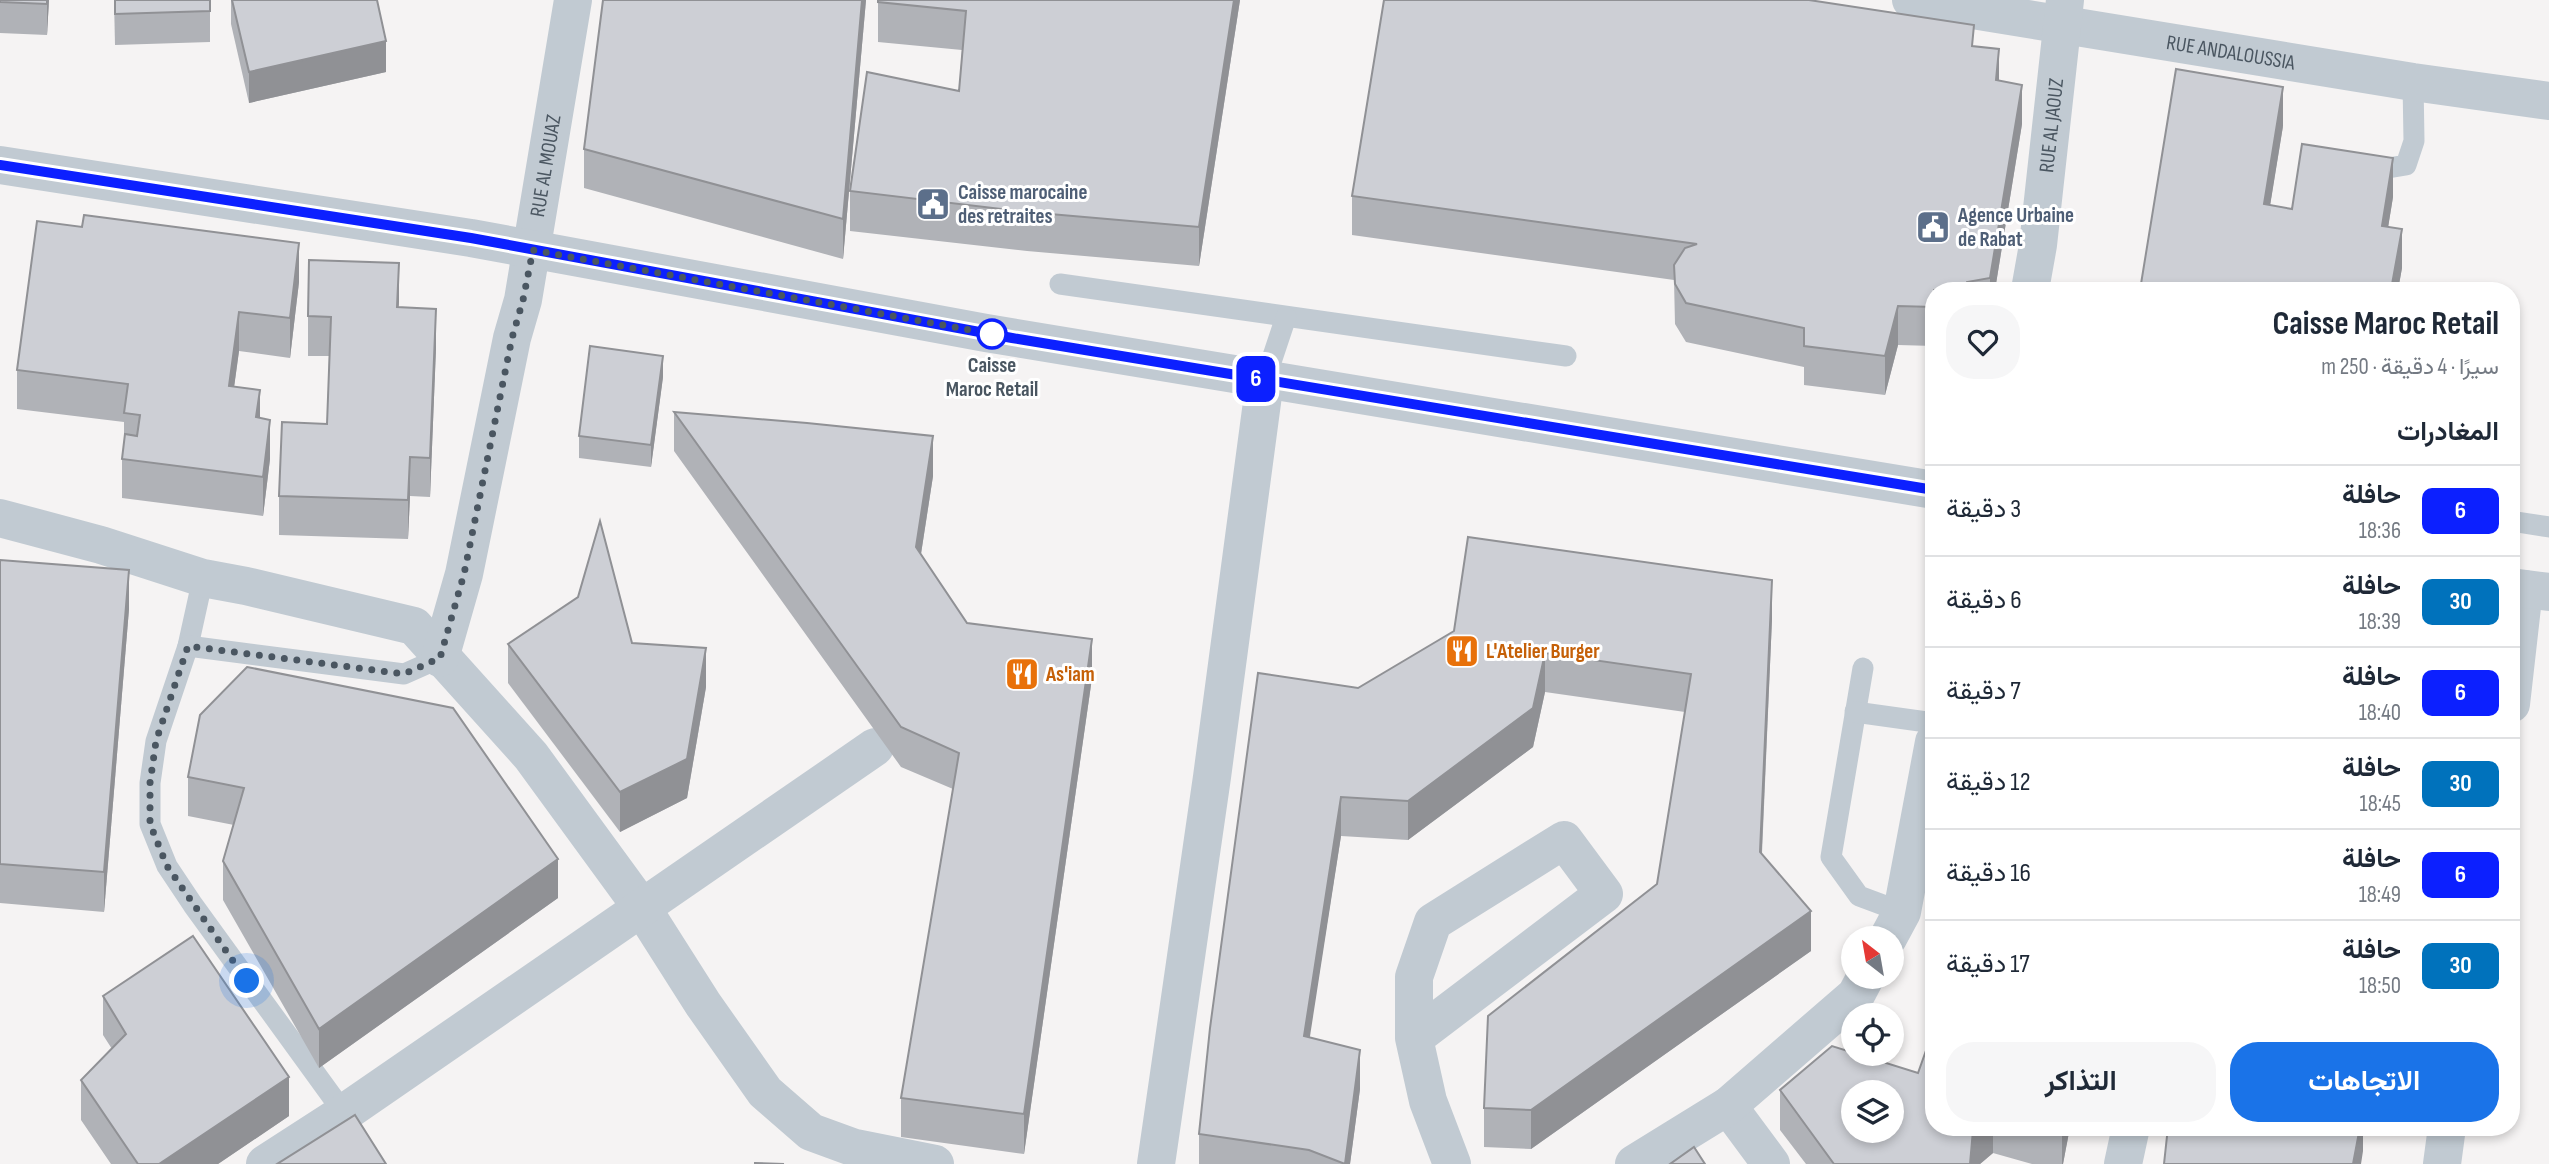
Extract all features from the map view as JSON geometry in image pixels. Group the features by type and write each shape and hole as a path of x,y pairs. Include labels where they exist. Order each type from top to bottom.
{"street":[{"name":"RUE AL MOUAZ","path":"440,658 464,574 512,338 523,300 573,0"},
{"name":"RUE ANDALOUSSIA","path":"1912,0 2063,12 2413,82 2549,101"},
{"name":"RUE AL JAOUZ","path":"2031,282 2038,245 2063,12"},
{"path":"0,165 471,238 972,331 1925,489"},
{"path":"1156,1164 1212,777 1265,380"},
{"path":"0,518 101,545 203,578 414,626 531,756 642,908 703,1004 765,1092 811,1132 855,1148 935,1164"},
{"path":"2520,644 2528,590"},
{"path":"265,1164 344,1113 875,747"},
{"path":"1908,922 1925,804"},
{"path":"1414,1038 1604,894 1564,840 1433,922 1413,977 1414,1038 1428,1101 1452,1164"},
{"path":"1634,1164 1728,1106 1856,995 1859,989"},
{"path":"1728,1106 1771,1164"},
{"path":"344,1113 367,1144"},
{"path":"2123,1164 2129,1136"},
{"path":"2442,1164 2446,1136"}],"lane":[{"path":"2348,161 2382,169 2406,165 2414,141 2413,82"},
{"path":"1060,284 1566,356"},
{"path":"1265,380 1286,317"},
{"path":"2520,522 2549,527"},
{"path":"203,578 188,646 156,741 150,783 150,824 167,866 193,905 344,1113"},
{"path":"188,646 404,674 440,658"},
{"path":"1863,668 1831,857 1859,896 1908,922"},
{"path":"1855,712 1925,722"}],"building":[{"path":"47,0 47,4 0,2"},
{"path":"115,0 210,0 210,11 115,14"},
{"path":"232,0 377,0 386,41 249,72"},
{"path":"603,0 862,0 843,219 584,149"},
{"path":"878,0 1234,0 1199,227 1027,212 850,191 867,72 959,91 966,11"},
{"path":"1384,0 1809,0 1974,25 1972,46 1999,49 1996,80 2022,85 1990,278 1967,282 1925,282 1925,307 1898,306 1885,356 1804,346 1804,328 1686,303 1675,284 1674,265 1685,248 1697,244 1352,196"},
{"path":"2176,69 2283,87 2264,204 2292,209 2302,144 2393,158 2382,226 2402,229 2392,282 2141,282"},
{"path":"84,215 299,243 290,318 239,312 229,386 260,390 256,417 270,420 263,477 122,459 125,434 137,436 140,415 124,413 128,384 17,370 37,221 82,227"},
{"path":"309,260 399,263 397,307 436,309 430,458 410,457 408,500 279,496 282,422 327,424 331,317 308,316"},
{"path":"590,346 663,356 651,445 579,436"},
{"path":"674,412 933,436 916,547 967,623 1092,639 1024,1114 901,1098 959,753 901,727"},
{"path":"600,521 632,643 706,648 687,759 620,792 508,644 578,597"},
{"path":"1468,537 1772,580 1760,852 1811,911 1531,1110 1484,1108 1488,1016 1657,884 1691,674 1545,653 1533,708 1408,801 1341,797 1304,1036 1360,1050 1345,1164 1309,1150 1199,1134 1210,1028 1258,673 1358,688 1454,631"},
{"path":"0,560 129,570 104,872 0,864"},
{"path":"247,667 453,708 558,859 319,1029 223,861 244,788 188,777 200,715"},
{"path":"193,936 289,1077 159,1164 138,1164 81,1080 126,1034 103,996"},
{"path":"1832,1046 1841,1049 1841,1066 1896,1066 1918,1073 1925,1053 1925,1136 1972,1136 1970,1164 1834,1164 1780,1090"},
{"path":"355,1115 386,1164 277,1164"},
{"path":"2167,1136 2358,1136 2353,1164 2164,1164"},
{"path":"1694,1147 1705,1164 1670,1164"}],"bus line":[{"name":"6","path":"0,165 471,238 1012,338 1925,489"}],"place":[{"name":"Caisse marocaine des retraites","path":"933,204"},
{"name":"Agence Urbaine de Rabat","path":"1933,227"},
{"name":"Caisse Maroc Retail","path":"992,334"},
{"name":"L'Atelier Burger","path":"1462,651"},
{"name":"As'iam","path":"1022,674"}],"route":[{"path":"247,981 167,866 150,824 150,783 156,741 188,646 404,674 440,658 464,574 512,338 533,250 992,334"}]}
